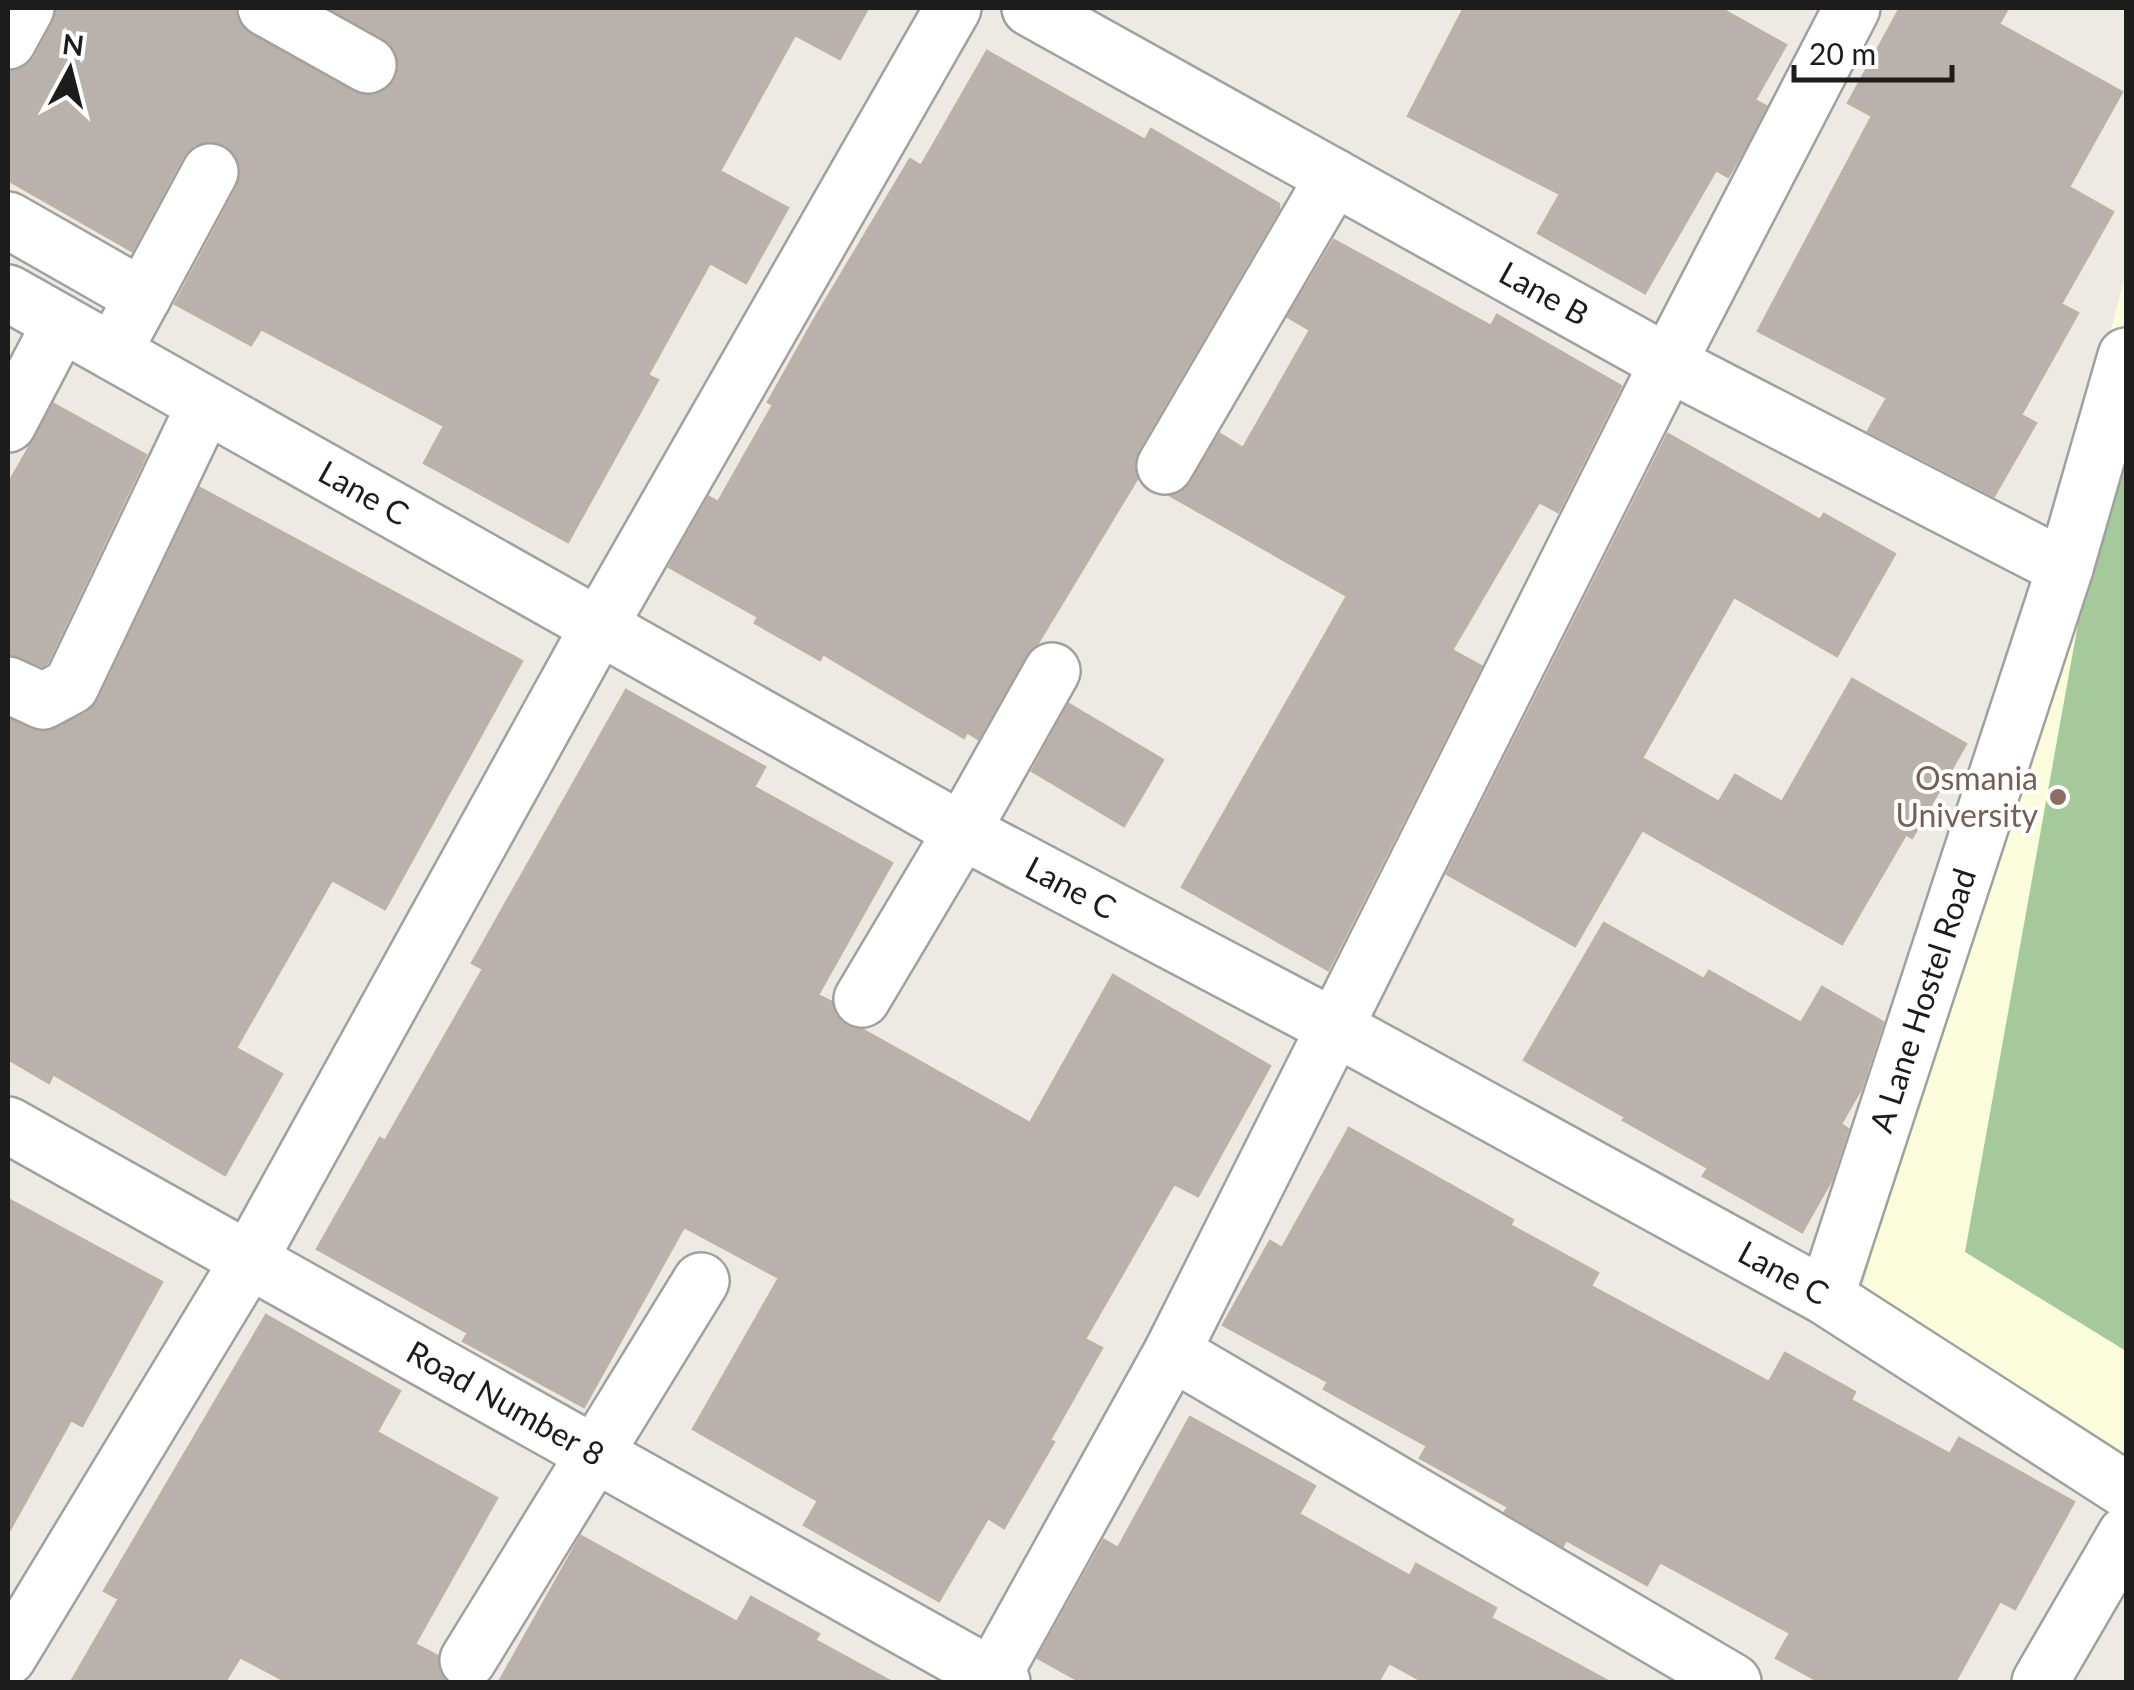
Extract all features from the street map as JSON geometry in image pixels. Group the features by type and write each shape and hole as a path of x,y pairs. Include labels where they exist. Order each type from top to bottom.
{"street":[{"path":"8,41 26,8"},
{"path":"266,8 368,64"},
{"path":"13,1634 250,1258 598,628 953,8"},
{"name":"Lane B","path":"1030,8 1668,363 2065,568"},
{"path":"994,1681 1172,1352 1668,363 1852,8"},
{"path":"113,352 210,172"},
{"path":"1165,466 1334,177"},
{"path":"9,294 25,230 143,297"},
{"name":"Lane C","path":"9,294 962,832 1334,1026 1826,1297 2126,1490"},
{"path":"8,424 60,323"},
{"name":"A Lane Hostel Road","path":"1826,1297 2065,568 2126,356"},
{"path":"8,685 43,701 71,686 205,405"},
{"path":"862,1000 1052,671"},
{"name":"Road Number 8","path":"8,1125 250,1258 994,1681"},
{"path":"468,1660 701,1281"},
{"path":"1172,1352 1732,1682"},
{"path":"2040,1682 2126,1534"}],"shaded area":[{"name":"Osmania University","path":"2126,272 2126,1469 1854,1322"}],"green space":[{"path":"2126,357 2126,1351 1965,1252"}],"building":[{"path":"57,8 235,8 239,23 251,35 367,96 383,92 395,81 399,66 395,50 383,38 329,8 868,8 840,59 795,35 720,171 788,208 746,283 710,263 648,375 658,380 568,542 424,463 444,426 261,329 251,345 175,304 238,186 241,170 237,156 226,145 208,141 194,145 183,156 132,251 8,180 8,73 23,68 35,57"},
{"path":"1464,8 1720,8 1786,45 1755,100 1766,106 1742,153 1728,177 1716,170 1645,293 1538,233 1560,194 1408,116"},
{"path":"1900,8 2008,8 1999,24 2122,92 2069,187 2113,212 2061,304 2078,313 2021,415 2036,423 1994,496 1868,431 1887,398 1758,331 1872,116 1848,103"},
{"path":"987,51 1145,140 1151,129 1279,204 1279,209 1138,450 1134,465 1137,479 1038,643 1025,656 978,739 967,732 964,738 823,654 820,660 755,623 758,617 669,567 709,497 718,502 773,405 768,402 910,159 921,166"},
{"path":"1334,240 1491,326 1497,315 1621,386 1558,512 1539,502 1452,650 1481,666 1328,970 1182,887 1347,596 1171,496 1191,483 1220,434 1243,448 1310,330 1288,317"},
{"path":"54,404 146,455 47,663 42,666 8,654 8,484"},
{"path":"1668,434 1820,520 1824,514 1895,554 1837,656 1734,597 1642,758 1719,802 1735,775 1782,802 1852,679 1966,744 1912,838 1906,834 1842,944 1642,830 1575,946 1447,874"},
{"path":"200,488 522,661 385,909 332,880 236,1048 282,1074 225,1175 53,1074 49,1083 8,1059 8,719 45,732 86,714 99,700"},
{"path":"626,690 765,767 754,787 892,863 818,995 832,1002 835,1015 847,1026 863,1030 1030,1123 1113,975 1270,1066 1198,1196 1174,1184 1085,1339 1102,1348 1050,1440 1054,1442 1004,1528 988,1518 939,1601 804,1525 818,1501 693,1429 779,1278 684,1227 584,1407 463,1341 468,1333 317,1249 380,1138 385,1141 483,969 472,963"},
{"path":"1069,704 1163,760 1124,826 1032,771"},
{"path":"1604,923 1704,979 1709,971 1801,1023 1822,987 1883,1022 1861,1089 1841,1124 1848,1129 1831,1181 1802,1232 1703,1176 1708,1168 1524,1060"},
{"path":"1349,1128 1513,1220 1510,1225 1598,1273 1591,1286 1769,1382 1785,1353 1855,1392 1851,1400 1950,1454 1959,1438 2074,1502 2015,1609 2000,1601 1955,1682 1820,1682 1776,1658 1790,1633 1660,1562 1647,1585 1566,1540 1563,1546 1505,1512 1508,1507 1420,1458 1427,1446 1324,1389 1328,1382 1223,1325 1270,1241 1282,1248"},
{"path":"8,1199 162,1282 82,1426 71,1420 8,1533"},
{"path":"266,1315 400,1391 377,1432 497,1498 415,1644 438,1656 440,1674 448,1682 287,1682 240,1657 225,1682 71,1682 119,1599 104,1591"},
{"path":"1190,1417 1315,1486 1299,1514 1410,1576 1416,1564 1496,1608 1491,1618 1610,1682 1424,1682 1389,1663 1378,1682 1081,1682 1038,1658 1104,1540 1118,1548"},
{"path":"581,1536 737,1622 751,1597 819,1634 815,1640 892,1682 499,1682"}],"place":[{"name":"Osmania University","path":"2058,797"}]}
